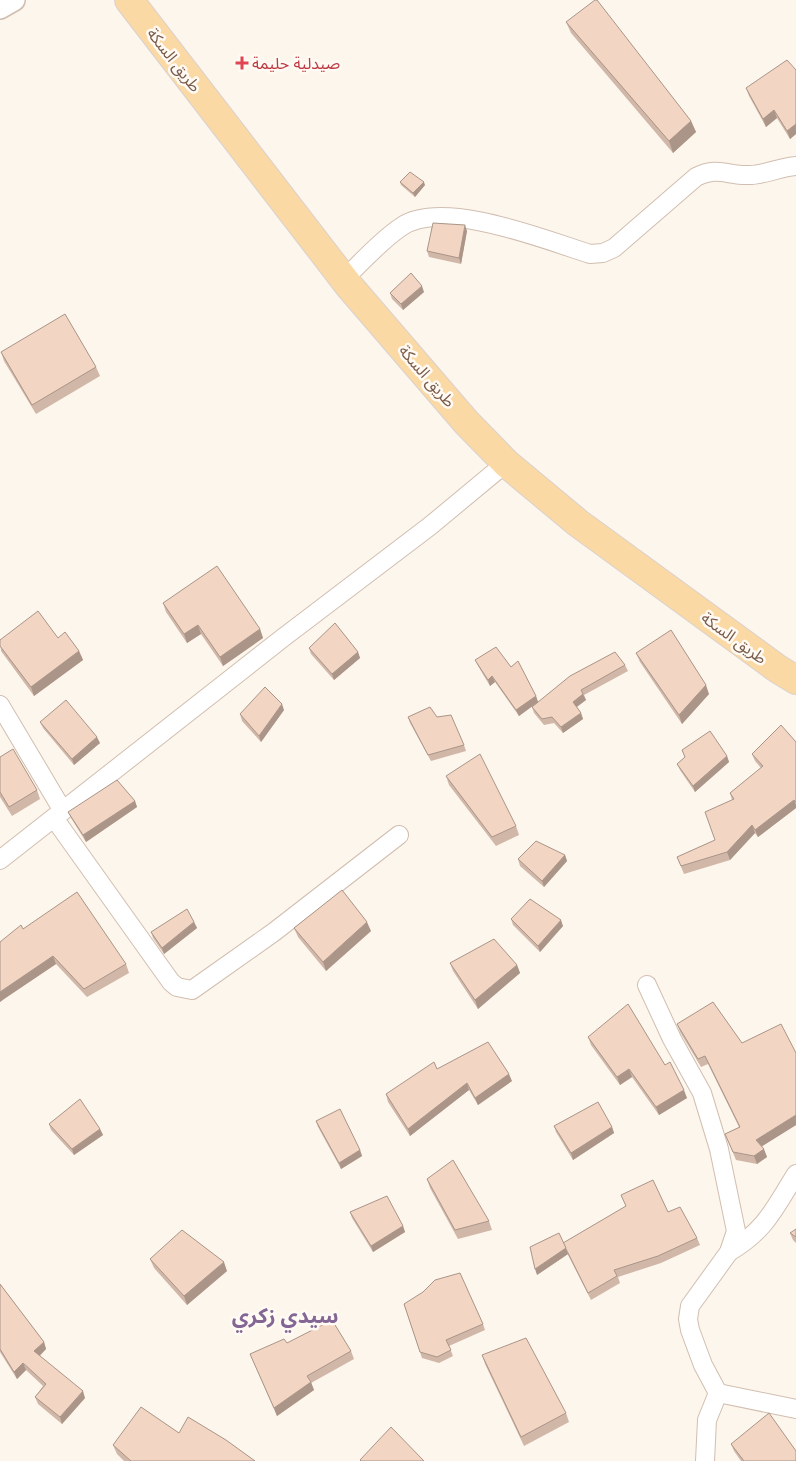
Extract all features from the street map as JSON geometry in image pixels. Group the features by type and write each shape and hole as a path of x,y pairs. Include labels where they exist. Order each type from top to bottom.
{"main road":[{"name":"طريق السكة","path":"128,0 344,279 466,422 506,463 578,523 778,670 796,680"}],"street":[{"path":"0,8 14,0"},
{"path":"344,279 401,226 427,216 448,217 496,225 590,254 603,254 614,248 696,177 707,171 718,170 750,175 796,166"},
{"path":"0,860 276,643 430,526 506,463"},
{"path":"0,705 58,814 171,982 177,987 192,990 274,932 399,835"},
{"path":"647,985 672,1040 702,1093 719,1150 736,1231 729,1252 690,1306 688,1319 690,1330 703,1365 718,1394"},
{"path":"729,1252 748,1240 764,1225 796,1174"},
{"path":"718,1394 796,1409"},
{"path":"705,1461 707,1420 718,1394"}],"building":[{"path":"597,0 691,121 669,141 566,22"},
{"path":"787,60 796,70 796,124 787,131 774,110 763,119 746,88"},
{"path":"410,172 424,182 413,193 400,182"},
{"path":"433,223 465,225 459,258 427,251"},
{"path":"411,273 422,286 401,304 390,293"},
{"path":"65,314 96,367 32,405 1,352"},
{"path":"217,566 260,629 220,657 198,625 184,634 163,603"},
{"path":"38,611 58,638 65,632 79,651 31,687 0,646 0,640"},
{"path":"335,623 358,652 332,674 309,648"},
{"path":"671,630 706,685 679,715 636,653"},
{"path":"496,647 511,667 518,661 536,696 516,710 492,676 488,680 475,660"},
{"path":"615,652 625,665 581,690 583,694 573,702 581,713 561,727 552,717 542,719 532,707 570,676"},
{"path":"265,687 282,704 259,736 240,714"},
{"path":"66,700 97,737 72,759 40,722"},
{"path":"430,707 437,717 451,715 464,745 428,755 408,717"},
{"path":"781,725 796,742 796,802 794,800 755,830 752,825 727,852 681,866 677,857 715,840 705,812 734,799 730,793 763,766 752,754"},
{"path":"710,731 727,756 693,786 677,764 685,757 682,750"},
{"path":"13,749 37,790 9,807 0,792 0,757"},
{"path":"480,754 516,826 492,837 446,776"},
{"path":"117,780 135,801 83,835 68,812"},
{"path":"536,841 565,855 542,881 518,859"},
{"path":"342,890 367,922 323,962 294,928"},
{"path":"77,892 126,964 84,989 53,956 0,992 0,942 21,925 23,929"},
{"path":"530,899 561,920 538,946 511,919"},
{"path":"187,909 194,922 162,948 151,932"},
{"path":"494,939 517,965 475,1000 450,963"},
{"path":"713,1002 742,1043 781,1024 796,1053 796,1115 756,1140 764,1149 754,1156 733,1152 725,1134 740,1127 705,1056 698,1059 677,1024"},
{"path":"628,1004 665,1065 670,1062 684,1090 656,1107 629,1069 617,1077 588,1037"},
{"path":"488,1042 509,1074 475,1098 467,1083 408,1129 386,1094 434,1062 437,1069"},
{"path":"80,1099 100,1129 72,1149 49,1124"},
{"path":"598,1102 612,1127 571,1153 554,1126"},
{"path":"340,1109 360,1150 339,1163 316,1121"},
{"path":"453,1160 489,1221 455,1230 427,1179"},
{"path":"653,1180 668,1212 680,1207 697,1238 658,1256 614,1270 617,1276 588,1293 563,1243 626,1206 621,1195"},
{"path":"387,1196 403,1226 371,1246 350,1212"},
{"path":"796,1229 796,1237 790,1233"},
{"path":"182,1230 224,1262 184,1296 150,1259"},
{"path":"559,1233 566,1248 535,1269 530,1247"},
{"path":"460,1273 483,1324 446,1340 451,1350 437,1357 420,1352 404,1304 423,1292 435,1280"},
{"path":"0,1284 44,1342 34,1351 83,1391 60,1417 35,1397 46,1384 23,1363 14,1372 0,1349"},
{"path":"332,1320 351,1351 307,1376 311,1382 274,1408 250,1354 284,1339 287,1343"},
{"path":"526,1338 566,1413 521,1437 482,1355"},
{"path":"141,1407 179,1433 188,1417 226,1440 255,1461 131,1461 113,1445"},
{"path":"769,1413 796,1451 796,1461 744,1461 731,1444"},
{"path":"391,1427 424,1461 360,1460"}],"place":[{"name":"صيدلية حليمة","path":"242,63"}],"district":[{"name":"سيدي زكري","path":"285,1316"}]}
